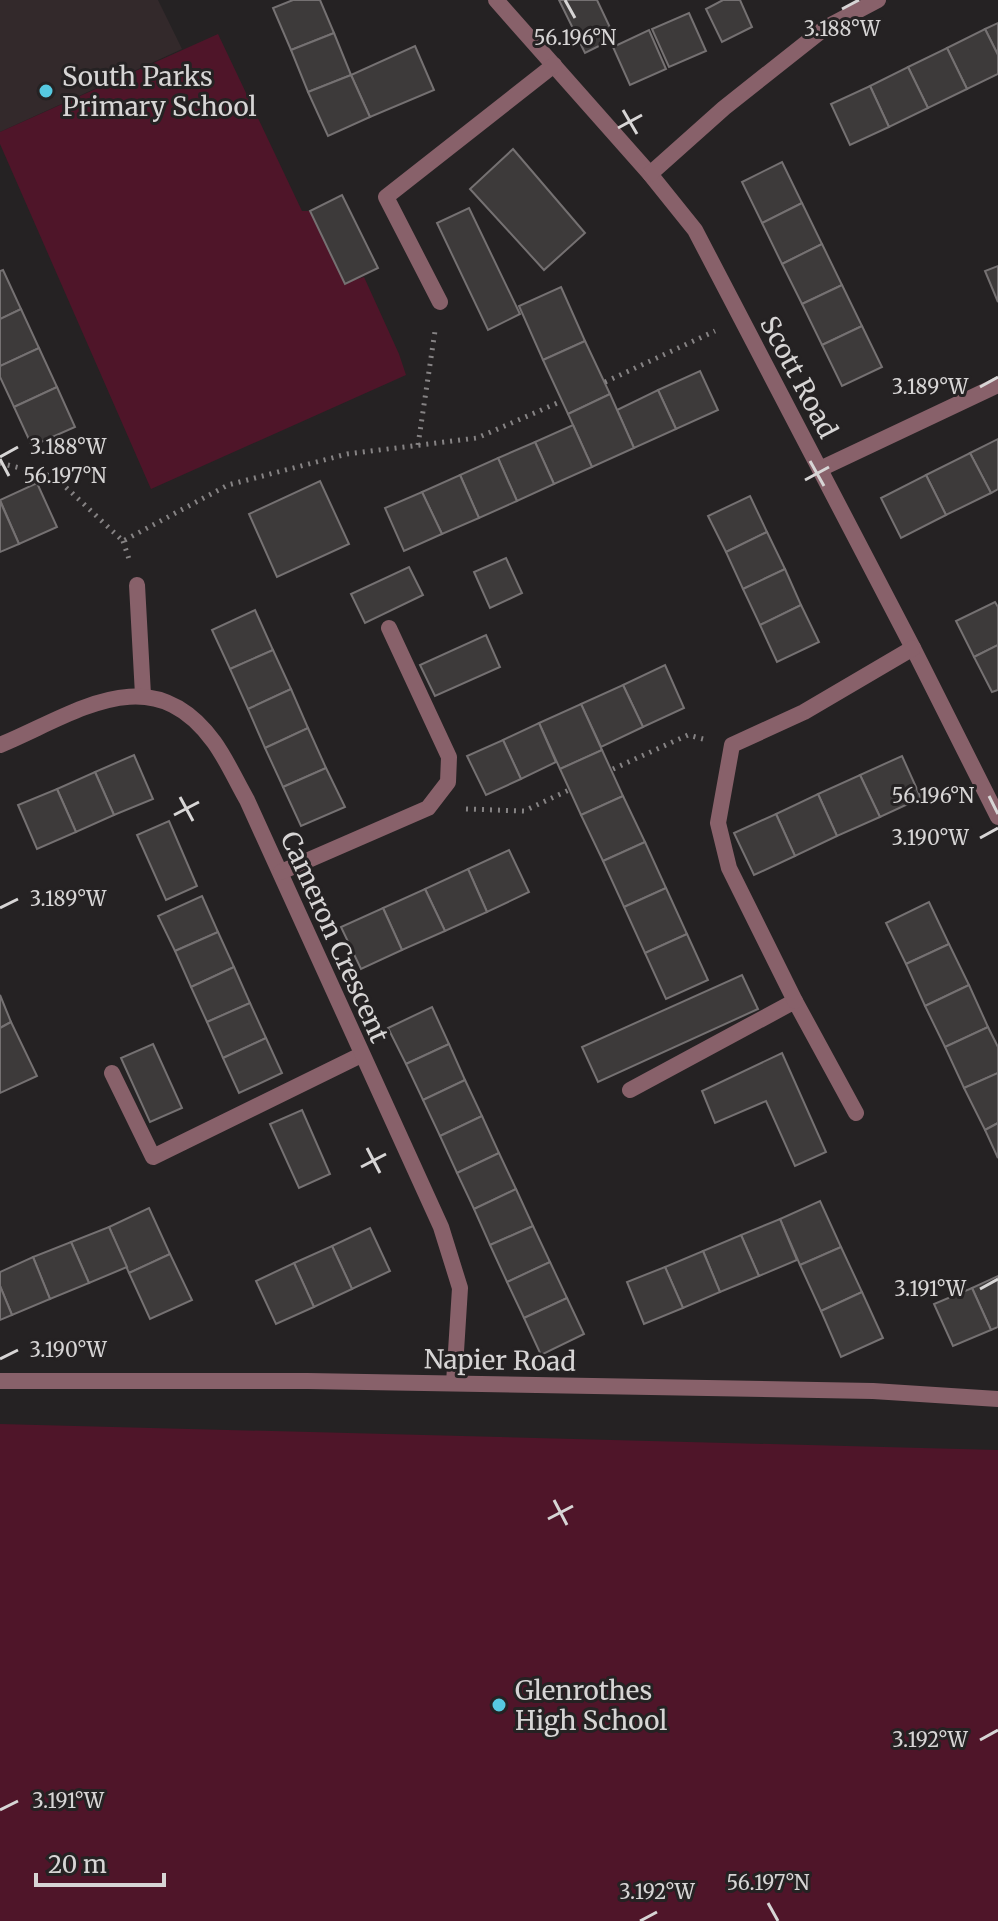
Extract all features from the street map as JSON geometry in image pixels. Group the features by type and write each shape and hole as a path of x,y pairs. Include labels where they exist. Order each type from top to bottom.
{"street":[{"name":"Scott Road","path":"496,0 650,174 695,230 998,817"},
{"path":"650,174 724,108 825,28 878,0"},
{"path":"440,302 386,197 554,65"},
{"path":"820,469 998,385"},
{"path":"137,585 143,695"},
{"path":"281,872 428,808 448,782 449,757 389,628"},
{"path":"856,1113 795,1001 729,868 718,823 732,745 804,712 913,648"},
{"name":"Cameron Crescent","path":"0,745 112,699 143,695 165,700 186,711 214,742 247,800 281,872 441,1227 460,1288 454,1383"},
{"path":"630,1090 795,1001"},
{"path":"112,1073 153,1157 361,1055"},
{"name":"Napier Road","path":"0,1381 454,1383 873,1391 998,1399"}],"path":[{"path":"418,445 440,302"},
{"path":"605,382 741,319"},
{"path":"0,463 55,477 123,541 228,485 347,454 477,438 562,401"},
{"path":"613,769 688,735 732,745"},
{"path":"428,808 524,811 569,790"}],"shaded area":[{"name":"South Parks Primary School","path":"0,0 158,0 182,49 0,132"},
{"path":"218,34 302,211 310,211 345,283 364,277 406,375 151,489 0,144 0,132"},
{"name":"Glenrothes High School","path":"0,1424 998,1450 998,1921 0,1921"}],"building":[{"path":"293,0 320,0 334,33 291,50 273,8"},
{"path":"559,0 597,0 615,38 585,53"},
{"path":"723,0 740,0 752,27 722,42 706,9"},
{"path":"689,13 706,51 669,67 652,29"},
{"path":"998,23 998,55 985,29"},
{"path":"985,29 998,55 998,74 967,89 947,48"},
{"path":"649,30 666,69 630,85 613,47"},
{"path":"334,33 351,75 308,92 291,50"},
{"path":"415,46 434,90 370,117 351,75"},
{"path":"947,48 967,89 928,108 908,67"},
{"path":"908,67 928,108 889,127 870,86"},
{"path":"351,75 370,117 328,136 308,92"},
{"path":"870,86 889,127 850,145 831,104"},
{"path":"513,149 585,233 544,270 470,189"},
{"path":"782,162 802,203 762,223 742,182"},
{"path":"342,195 378,268 345,284 310,211"},
{"path":"802,203 822,244 782,264 762,223"},
{"path":"469,208 520,314 488,330 437,223"},
{"path":"822,244 842,285 802,304 782,264"},
{"path":"998,266 998,302 985,271"},
{"path":"3,270 21,309 0,319 0,271"},
{"path":"842,285 862,326 822,345 802,304"},
{"path":"561,287 585,341 543,360 519,306"},
{"path":"21,309 39,348 0,366 0,319"},
{"path":"862,326 882,367 842,386 822,345"},
{"path":"585,341 610,394 568,414 543,360"},
{"path":"39,348 57,387 14,407 0,377 0,366"},
{"path":"700,371 718,410 676,429 658,390"},
{"path":"57,387 75,427 32,446 14,407"},
{"path":"658,390 676,429 634,448 617,410"},
{"path":"610,394 634,448 592,467 568,414"},
{"path":"573,425 592,467 554,484 535,442"},
{"path":"998,439 998,489 991,493 970,453"},
{"path":"535,442 554,484 517,501 498,458"},
{"path":"970,453 991,493 946,515 926,475"},
{"path":"498,458 517,501 479,518 460,475"},
{"path":"460,475 479,518 442,534 422,492"},
{"path":"926,475 946,515 901,538 881,498"},
{"path":"320,481 349,544 277,577 249,514"},
{"path":"37,483 57,527 19,544 0,500"},
{"path":"422,492 442,534 404,551 385,508"},
{"path":"750,496 767,532 726,552 708,516"},
{"path":"0,501 19,544 0,552"},
{"path":"767,532 785,569 743,589 726,552"},
{"path":"506,558 522,593 490,608 474,572"},
{"path":"409,567 423,595 365,623 351,594"},
{"path":"785,569 801,605 760,625 743,589"},
{"path":"995,602 998,607 998,645 974,657 956,621"},
{"path":"801,605 819,642 777,662 760,625"},
{"path":"255,610 273,650 230,669 212,630"},
{"path":"486,635 500,667 435,696 420,665"},
{"path":"998,645 998,690 992,692 974,657"},
{"path":"273,650 291,689 248,709 230,669"},
{"path":"665,665 684,708 643,727 623,685"},
{"path":"623,685 643,727 601,747 581,704"},
{"path":"291,689 308,728 265,748 248,709"},
{"path":"581,704 602,750 560,769 539,723"},
{"path":"539,723 556,762 521,779 503,740"},
{"path":"308,728 326,768 283,787 265,748"},
{"path":"503,740 521,779 486,795 467,756"},
{"path":"602,750 623,796 581,815 560,769"},
{"path":"134,755 153,799 114,815 95,772"},
{"path":"902,756 921,798 880,817 860,775"},
{"path":"326,768 345,807 301,826 283,787"},
{"path":"95,772 114,815 76,832 57,789"},
{"path":"860,775 880,817 837,836 818,794"},
{"path":"57,789 76,832 37,849 18,805"},
{"path":"818,794 837,836 795,856 776,814"},
{"path":"623,796 645,842 603,861 581,815"},
{"path":"776,814 795,856 754,875 734,833"},
{"path":"169,821 197,886 166,900 137,835"},
{"path":"645,842 666,888 624,907 603,861"},
{"path":"509,850 529,892 487,912 468,869"},
{"path":"468,869 487,912 445,931 425,889"},
{"path":"666,888 687,934 645,953 624,907"},
{"path":"425,889 445,931 402,950 383,908"},
{"path":"202,896 218,932 175,951 158,916"},
{"path":"929,902 949,944 906,964 886,923"},
{"path":"383,908 402,950 361,969 341,927"},
{"path":"218,932 234,967 191,987 175,951"},
{"path":"687,934 708,980 666,999 645,953"},
{"path":"949,944 969,985 925,1006 906,964"},
{"path":"234,967 250,1003 207,1022 191,987"},
{"path":"742,975 758,1009 598,1082 582,1047"},
{"path":"969,985 988,1027 945,1047 925,1006"},
{"path":"0,995 11,1022 0,1028"},
{"path":"250,1003 266,1038 223,1058 207,1022"},
{"path":"432,1007 449,1044 406,1064 388,1028"},
{"path":"11,1022 37,1076 0,1093 0,1028"},
{"path":"988,1027 998,1047 998,1073 964,1088 945,1047"},
{"path":"266,1038 282,1073 239,1093 223,1058"},
{"path":"153,1044 182,1108 150,1122 121,1058"},
{"path":"449,1044 465,1080 423,1100 406,1064"},
{"path":"782,1053 826,1152 795,1166 766,1101 715,1123 702,1091"},
{"path":"998,1073 998,1123 985,1130 964,1088"},
{"path":"465,1080 482,1116 440,1136 423,1100"},
{"path":"302,1110 330,1174 299,1188 270,1124"},
{"path":"482,1116 499,1153 457,1173 440,1136"},
{"path":"998,1123 998,1158 985,1130"},
{"path":"499,1153 516,1189 474,1209 457,1173"},
{"path":"516,1189 533,1226 490,1245 474,1209"},
{"path":"820,1201 841,1247 800,1265 780,1219"},
{"path":"149,1208 170,1254 129,1273 109,1227"},
{"path":"780,1219 797,1260 759,1276 741,1235"},
{"path":"533,1226 550,1262 507,1282 490,1245"},
{"path":"109,1227 127,1267 89,1283 71,1242"},
{"path":"370,1228 390,1271 352,1289 332,1246"},
{"path":"741,1235 759,1276 720,1292 703,1251"},
{"path":"71,1242 89,1283 50,1299 33,1257"},
{"path":"332,1246 352,1289 314,1307 294,1263"},
{"path":"841,1247 862,1292 821,1311 800,1265"},
{"path":"703,1251 720,1292 683,1308 665,1267"},
{"path":"170,1254 192,1300 150,1319 129,1273"},
{"path":"33,1257 50,1299 12,1315 0,1286 0,1272"},
{"path":"550,1262 567,1298 524,1318 507,1282"},
{"path":"294,1263 314,1307 276,1324 256,1281"},
{"path":"665,1267 683,1308 644,1324 627,1282"},
{"path":"998,1276 998,1327 991,1330 972,1288"},
{"path":"0,1286 12,1315 0,1320"},
{"path":"972,1288 991,1330 953,1346 934,1304"},
{"path":"862,1292 883,1338 841,1357 821,1311"},
{"path":"567,1298 584,1334 541,1355 524,1318"}],"place":[{"name":"South Parks Primary School","path":"46,91"},
{"name":"Glenrothes High School","path":"499,1705"}]}
